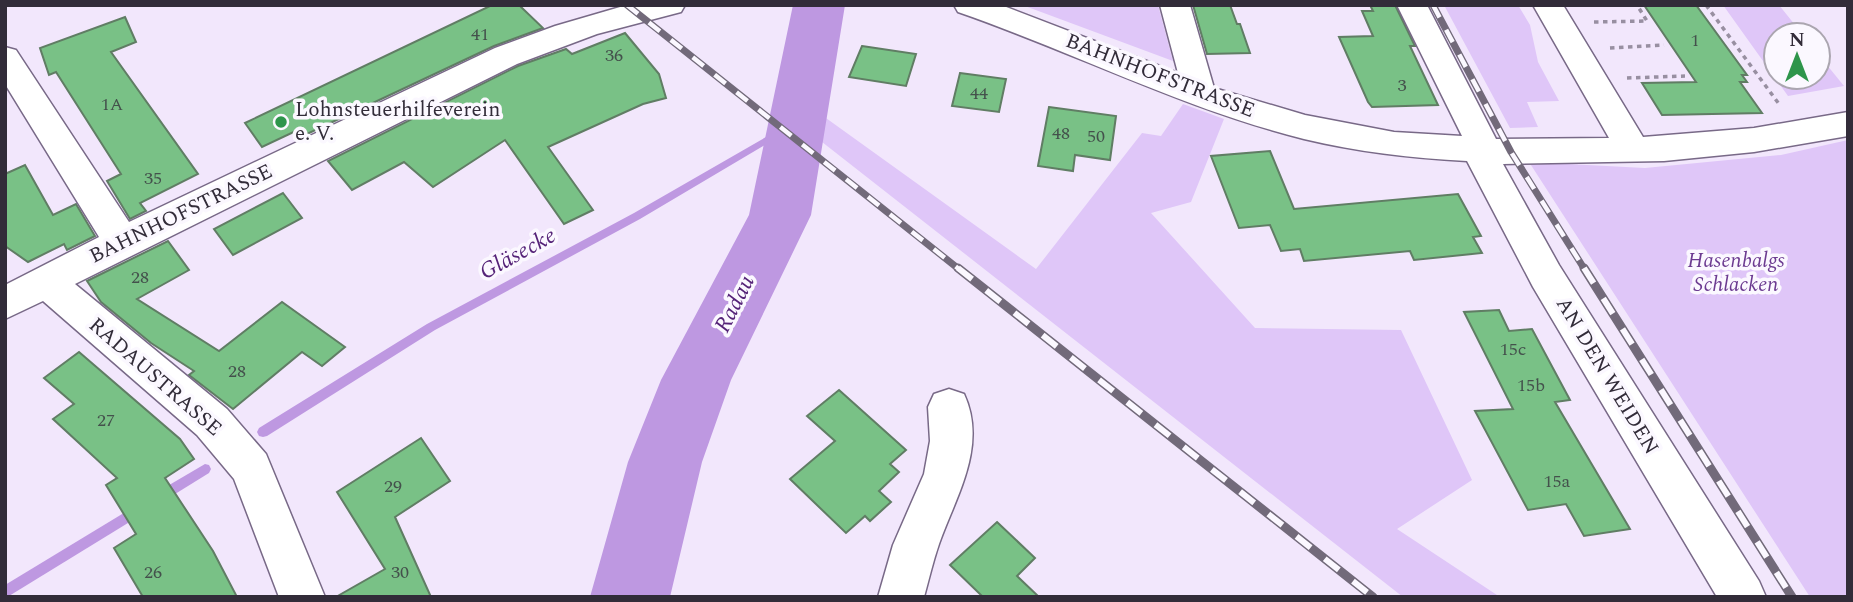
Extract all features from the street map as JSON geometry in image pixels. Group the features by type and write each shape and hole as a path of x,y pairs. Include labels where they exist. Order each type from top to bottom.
{"street":[{"name":"BAHNHOFSTRASSE","path":"969,5 1025,24 1200,95 1304,127 1394,144 1479,151 1633,150 1754,140 1844,124"},
{"path":"1175,5 1200,95"},
{"name":"AN DEN WEIDEN","path":"1412,5 1479,134 1479,151 1553,288 1743,597"},
{"name":"BAHNHOFSTRASSE","path":"5,303 122,242 506,57 557,35 664,6"},
{"path":"1553,14 1633,150"},
{"path":"5,58 122,242"},
{"name":"RADAUSTRASSE","path":"46,282 212,422 251,468 302,597"},
{"path":"901,597 916,545 946,474 951,441 949,407"}],"path":[{"path":"1553,14 1647,21 1637,5"},
{"path":"1706,5 1782,109"},
{"path":"1609,48 1664,46"},
{"path":"1605,101 1628,77 1685,76"}],"green space":[{"path":"1022,5 1158,5 1173,61 1033,9"},
{"path":"1444,5 1518,5 1530,25 1538,62 1559,101 1527,102 1538,127 1510,128"},
{"path":"1723,5 1779,5 1792,21 1762,21 1762,60"},
{"path":"1832,71 1844,86 1832,88"},
{"path":"1784,91 1816,91 1788,96"},
{"path":"1183,104 1224,119 1191,202 1151,213 1255,328 1401,330 1472,480 1397,529 1500,597 1403,597 808,131 812,108 1036,269 1142,133 1161,136"},
{"name":"Hasenbalgs Schlacken","path":"1848,140 1848,597 1810,597 1529,162 1645,168 1781,155"}],"building":[{"path":"492,5 519,5 543,28 494,46 307,134 302,128 262,147 245,123"},
{"path":"1193,5 1230,5 1250,53 1207,54"},
{"path":"1370,5 1395,5 1415,46 1410,46 1438,105 1372,107 1368,102 1339,37 1373,36 1362,11 1373,11"},
{"path":"1644,5 1696,5 1747,75 1742,75 1747,82 1740,82 1762,113 1662,115 1642,83 1696,82"},
{"path":"125,17 136,42 111,52 198,174 140,203 146,211 130,219 107,181 121,174 56,72 49,75 40,48"},
{"path":"625,33 659,74 666,98 643,104 548,147 593,210 564,224 505,140 433,187 404,162 352,190 328,161 518,66 566,49 572,54"},
{"path":"862,46 916,54 906,86 849,77"},
{"path":"960,73 1006,79 999,112 952,106"},
{"path":"1049,107 1116,116 1110,160 1075,155 1073,171 1038,166"},
{"path":"1270,151 1294,209 1458,194 1481,236 1473,237 1482,253 1414,260 1410,251 1304,261 1300,249 1281,251 1270,225 1239,228 1211,156"},
{"path":"25,165 53,215 76,204 95,236 67,250 64,244 28,262 5,246 5,174"},
{"path":"283,193 302,218 233,255 214,229"},
{"path":"168,241 189,270 137,299 219,351 282,302 345,347 322,366 302,352 233,409 189,375 194,371 151,343 101,302 87,281"},
{"path":"1499,310 1509,331 1532,329 1570,400 1555,402 1630,529 1584,536 1566,504 1528,510 1475,411 1513,409 1464,312"},
{"path":"79,352 180,439 194,459 165,478 213,551 237,597 143,597 114,548 136,534 106,485 117,478 53,419 74,404 44,378"},
{"path":"839,390 906,450 890,464 899,472 879,491 891,502 870,521 865,516 846,533 790,479 835,441 807,416"},
{"path":"421,438 450,481 395,517 431,597 336,597 385,569 337,492"},
{"path":"997,522 1035,558 1017,576 1039,597 983,597 950,565"}],"waterway":[{"name":"Radau","path":"630,597 665,462 696,380 780,215 819,5"},
{"name":"Gläsecke","path":"263,432 431,327 637,216 799,121"},
{"name":"Gläsecke","path":"163,495 205,469"},
{"name":"Gläsecke","path":"5,592 137,511"}],"railway":[{"path":"627,5 960,270"},
{"path":"1433,5 1511,152 1585,270"},
{"path":"958,268 1373,597"},
{"path":"1584,268 1792,597"}],"place":[{"name":"Lohnsteuerhilfeverein e. V.","path":"281,122"}]}
